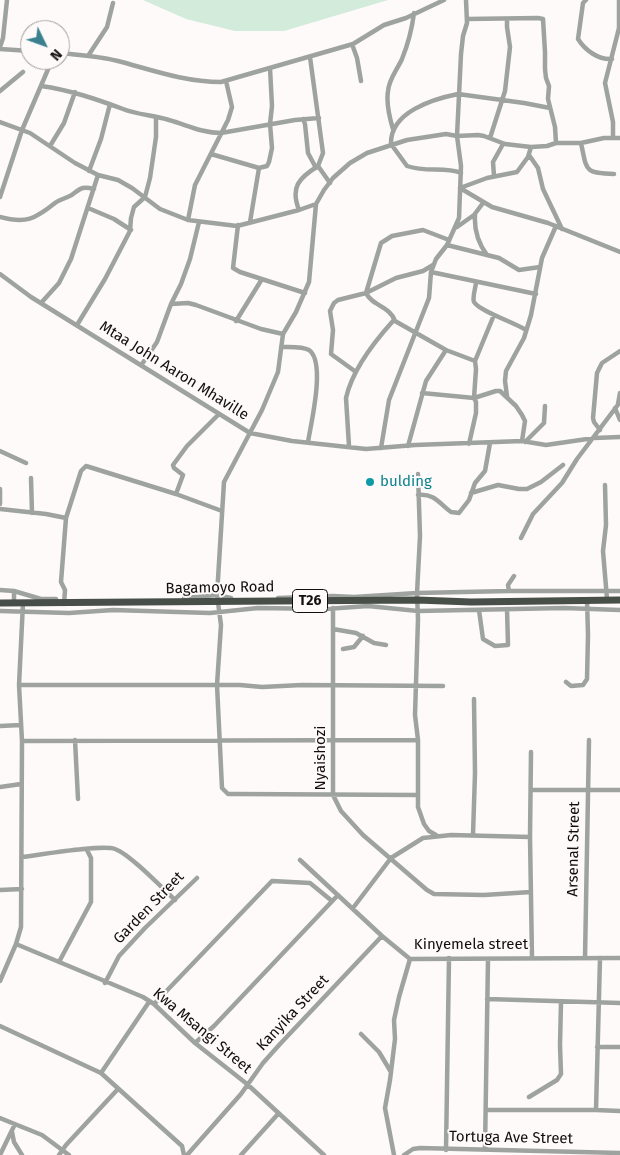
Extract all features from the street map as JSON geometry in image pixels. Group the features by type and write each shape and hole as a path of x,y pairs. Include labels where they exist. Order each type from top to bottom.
{"highway":[{"name":"Bagamoyo Road","path":"0,604 417,597 471,602 620,600"}],"street":[{"path":"7,0 3,38 0,48 20,50"},
{"path":"70,54 117,61 165,75 211,82 226,81 352,44 384,24 406,18 444,0"},
{"path":"381,448 390,400 429,298 433,265 457,227 459,218 461,173 457,136 458,94 461,54 467,19 466,0"},
{"path":"586,0 578,39 580,43 598,57 612,59"},
{"path":"613,137 612,117 606,98 605,83 619,28 619,0"},
{"path":"88,56 107,27 113,3"},
{"path":"414,13 410,36 403,57 389,83 387,105 393,129 391,144 407,166 427,171 449,169 461,173"},
{"path":"490,138 505,90 510,46 507,18"},
{"path":"467,19 542,19 544,22 545,69 549,86 548,100 555,127 556,143"},
{"path":"352,44 357,58 361,81"},
{"path":"299,210 294,195 296,187 306,174 317,167 323,153 310,57"},
{"path":"210,154 259,168 267,166 271,156 272,139 270,124 272,106 270,68"},
{"path":"0,197 22,130 48,70"},
{"path":"0,91 23,72"},
{"path":"188,220 195,185 232,107 226,81"},
{"path":"41,86 75,92 138,114 156,117 202,131 221,133 319,118"},
{"path":"50,146 64,123 75,92"},
{"path":"393,129 404,116 416,109 458,94 550,108"},
{"path":"89,171 102,139 110,104"},
{"path":"77,325 109,272 130,230 134,207 145,198 156,137 156,117"},
{"path":"303,119 308,152 330,183"},
{"path":"0,122 22,130 89,171 118,180 160,209 188,220 232,226 316,204"},
{"path":"418,796 228,794 222,788 217,685 221,645 218,599 224,482 262,410 278,372 283,334 305,293 311,272 316,204 333,178 350,163 367,152 391,144 446,134 457,136 478,135 503,144 531,147 547,146 556,143 581,143 613,137 620,138"},
{"path":"495,141 499,151"},
{"path":"581,143 588,169 592,172 614,174"},
{"path":"494,176 493,162 503,144"},
{"path":"460,188 494,176 519,172 529,155 531,147"},
{"path":"529,155 538,168 543,189 562,229"},
{"path":"250,222 259,168"},
{"path":"41,303 58,283 71,259 98,175"},
{"path":"0,217 15,220 29,219 44,213 56,203 71,196 81,187 85,186 94,189"},
{"path":"460,188 483,203 506,212 556,226 620,252"},
{"path":"457,227 475,215 483,203"},
{"path":"88,208 114,219 130,230"},
{"path":"475,215 474,222 479,244 487,256"},
{"path":"142,364 162,333 171,304 187,269 199,222"},
{"path":"238,225 233,268 305,293"},
{"path":"507,396 506,371 521,344 526,330 536,294 543,252 556,226"},
{"path":"366,293 381,243 386,238 392,236 423,230 448,243 499,258 519,270 540,267"},
{"path":"356,372 331,354 333,330 330,311 332,305 338,300 366,293 396,278 423,271 433,265"},
{"path":"431,272 536,294"},
{"name":"Mtaa John Aaron Mhaville","path":"0,274 41,303 142,364 250,433 270,438 366,449 523,441 546,445 594,438 620,437"},
{"path":"236,321 262,279"},
{"path":"476,282 474,301 494,314 526,330"},
{"path":"366,293 372,300 392,314 395,321 446,350 475,361"},
{"path":"171,304 188,303 196,305 261,330 283,334"},
{"path":"469,444 476,413 474,398 475,361 494,314"},
{"path":"349,446 346,398 356,372 391,323 395,321"},
{"path":"281,347 303,348 310,351 318,367 318,381 308,442"},
{"path":"408,446 422,393 428,378 446,350"},
{"path":"600,430 593,418 597,374 602,363 620,351"},
{"path":"422,393 474,398 496,391 500,392 507,396 519,410 524,421 523,441"},
{"path":"620,393 618,405 620,420"},
{"path":"522,538 533,514 562,483 577,459 618,405"},
{"path":"523,441 544,423 544,406"},
{"path":"176,494 184,475 174,468 173,465 187,446 219,414"},
{"path":"418,495 429,495 449,511 457,514 467,503 475,483 485,471 490,443"},
{"path":"0,451 26,463"},
{"path":"0,590 14,591 41,599 64,602 66,590 61,582 66,518 81,471 83,467 88,465 222,511"},
{"path":"471,493 498,485 527,489 541,482 564,465"},
{"path":"418,474 420,536 415,715 418,740 418,807 424,824 429,831 436,835"},
{"path":"31,478 32,513"},
{"path":"605,485 606,525 603,552 607,599"},
{"path":"0,489 0,504"},
{"path":"0,509 66,518"},
{"path":"508,590 509,583 514,576"},
{"path":"417,597 508,590 620,591"},
{"path":"14,591 14,604"},
{"path":"471,602 478,592"},
{"path":"566,682 571,686 583,685 587,679 588,635 586,600"},
{"path":"0,981 16,944 21,927 22,741 19,685 23,604"},
{"path":"0,611 69,613 112,610 219,612 258,608 298,610 368,606 418,611 507,609 620,610"},
{"name":"Nyaishozi","path":"333,608 333,795 341,811 352,824 401,869 434,894 484,895 531,892"},
{"path":"479,610 483,639 495,646 508,645 507,609"},
{"path":"333,629 347,630 377,644 386,645"},
{"path":"343,649 354,646 363,636"},
{"path":"19,685 443,686"},
{"path":"473,835 475,773 474,699"},
{"path":"0,726 21,725"},
{"path":"75,740 78,799"},
{"path":"22,741 418,740"},
{"name":"Arsenal Street","path":"585,958 589,740"},
{"path":"531,752 532,958"},
{"path":"0,787 21,784"},
{"path":"531,790 620,790"},
{"path":"352,908 391,858 423,838 436,835 530,837"},
{"path":"22,857 116,849 145,872 175,900"},
{"path":"59,962 91,902 91,858 87,850"},
{"name":"Kinyemela street","path":"300,860 382,936 410,959 620,958"},
{"name":"Garden Street","path":"106,982 120,956 145,928 196,878"},
{"path":"101,1073 151,1003 272,881 310,882 332,901"},
{"path":"0,890 22,889"},
{"path":"196,1043 338,895"},
{"name":"Kanyika Street","path":"186,1155 236,1100 280,1044 382,936"},
{"name":"Kwa Msangi Street","path":"16,944 143,997 247,1084 324,1155"},
{"path":"446,1150 449,958"},
{"path":"596,1110 600,958"},
{"path":"394,1155 384,1108 395,1039 394,1020 410,959"},
{"path":"485,1149 488,959"},
{"path":"487,999 620,1002"},
{"path":"529,1097 557,1080 561,1074 561,1002"},
{"path":"0,1026 101,1073 182,1146 186,1155"},
{"path":"361,1034 378,1052 391,1072"},
{"path":"597,1047 620,1047"},
{"path":"60,1155 66,1145 118,1089"},
{"path":"486,1110 620,1111"},
{"path":"244,1154 278,1114"},
{"path":"0,1118 42,1135 69,1155"},
{"path":"0,1155 15,1124"},
{"path":"12,1131 14,1142 22,1155"},
{"name":"Tortuga Ave Street","path":"404,1155 413,1148 620,1154"}],"green space":[{"path":"143,0 388,0 284,31 235,31 186,19"}],"place":[{"name":"bulding","path":"370,482"}]}
